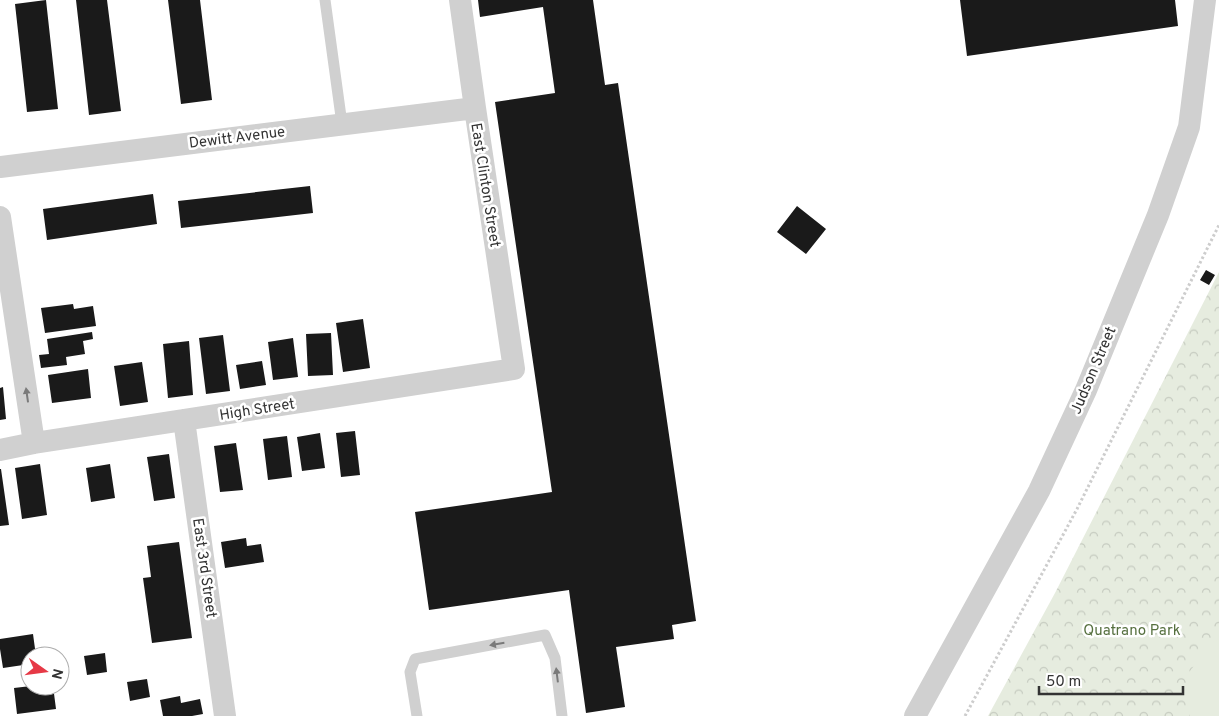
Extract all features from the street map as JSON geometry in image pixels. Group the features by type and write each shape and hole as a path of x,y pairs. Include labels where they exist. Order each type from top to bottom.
{"street":[{"name":"East Clinton Street","path":"460,0 474,108 514,369"},
{"name":"Judson Street","path":"915,716 1039,491 1086,390 1158,215 1189,127 1205,0"},
{"name":"Dewitt Avenue","path":"0,167 474,108"},
{"path":"0,217 7,302 34,443"},
{"name":"High Street","path":"0,450 34,443 514,369"},
{"name":"East 3rd Street","path":"184,420 226,716"}],"lane":[{"path":"325,0 342,124"},
{"path":"417,716 410,672 415,659 544,635 555,658 562,716"}],"path":[{"path":"965,716 1078,509 1219,225"}],"green space":[{"name":"Quatrano Park","path":"1219,272 1219,716 988,716 1055,593"},
{"path":"1219,639 1219,716 1190,716 1187,706 1190,671 1212,642"}],"building":[{"path":"46,0 58,109 27,112 15,4"},
{"path":"76,0 107,0 121,111 89,115"},
{"path":"168,0 200,0 212,100 181,104"},
{"path":"478,0 593,0 605,85 618,83 696,621 672,625 674,639 616,647 625,707 586,713 569,590 429,610 415,512 552,492 495,102 555,93 543,7 480,17"},
{"path":"960,0 1175,0 1178,26 967,56"},
{"path":"310,186 313,213 181,228 178,201"},
{"path":"153,194 157,224 47,240 43,209"},
{"path":"797,206 826,229 806,254 777,232"},
{"path":"1206,270 1215,275 1209,285 1200,280"},
{"path":"73,304 74,309 93,306 96,326 45,333 41,308"},
{"path":"363,319 370,368 343,372 336,323"},
{"path":"92,332 93,339 83,341 85,354 66,357 67,365 41,368 39,355 49,354 47,339"},
{"path":"331,333 333,375 308,376 306,334"},
{"path":"223,335 230,391 206,394 199,338"},
{"path":"293,338 298,377 273,380 268,342"},
{"path":"189,341 193,395 168,398 163,344"},
{"path":"262,361 266,385 240,389 236,365"},
{"path":"142,362 148,402 120,406 114,366"},
{"path":"88,369 91,398 52,403 48,375"},
{"path":"3,387 6,419 0,420 0,388"},
{"path":"355,431 360,475 341,477 336,433"},
{"path":"320,433 325,468 302,471 297,437"},
{"path":"287,436 292,477 268,480 263,439"},
{"path":"236,443 243,490 220,492 214,446"},
{"path":"169,454 175,498 154,501 147,457"},
{"path":"40,464 47,515 22,519 15,468"},
{"path":"110,464 115,498 91,502 86,468"},
{"path":"0,469 9,525 0,526"},
{"path":"246,538 247,546 261,544 264,562 225,568 221,542"},
{"path":"179,542 192,638 152,643 143,578 151,577 147,546"},
{"path":"33,634 35,646 20,646 20,665 3,668 0,639"},
{"path":"105,653 107,672 87,675 84,656"},
{"path":"147,679 150,697 130,701 127,682"},
{"path":"20,687 20,696 54,696 56,709 17,714 14,688"},
{"path":"180,696 181,703 200,699 203,714 163,716 160,700"}]}
